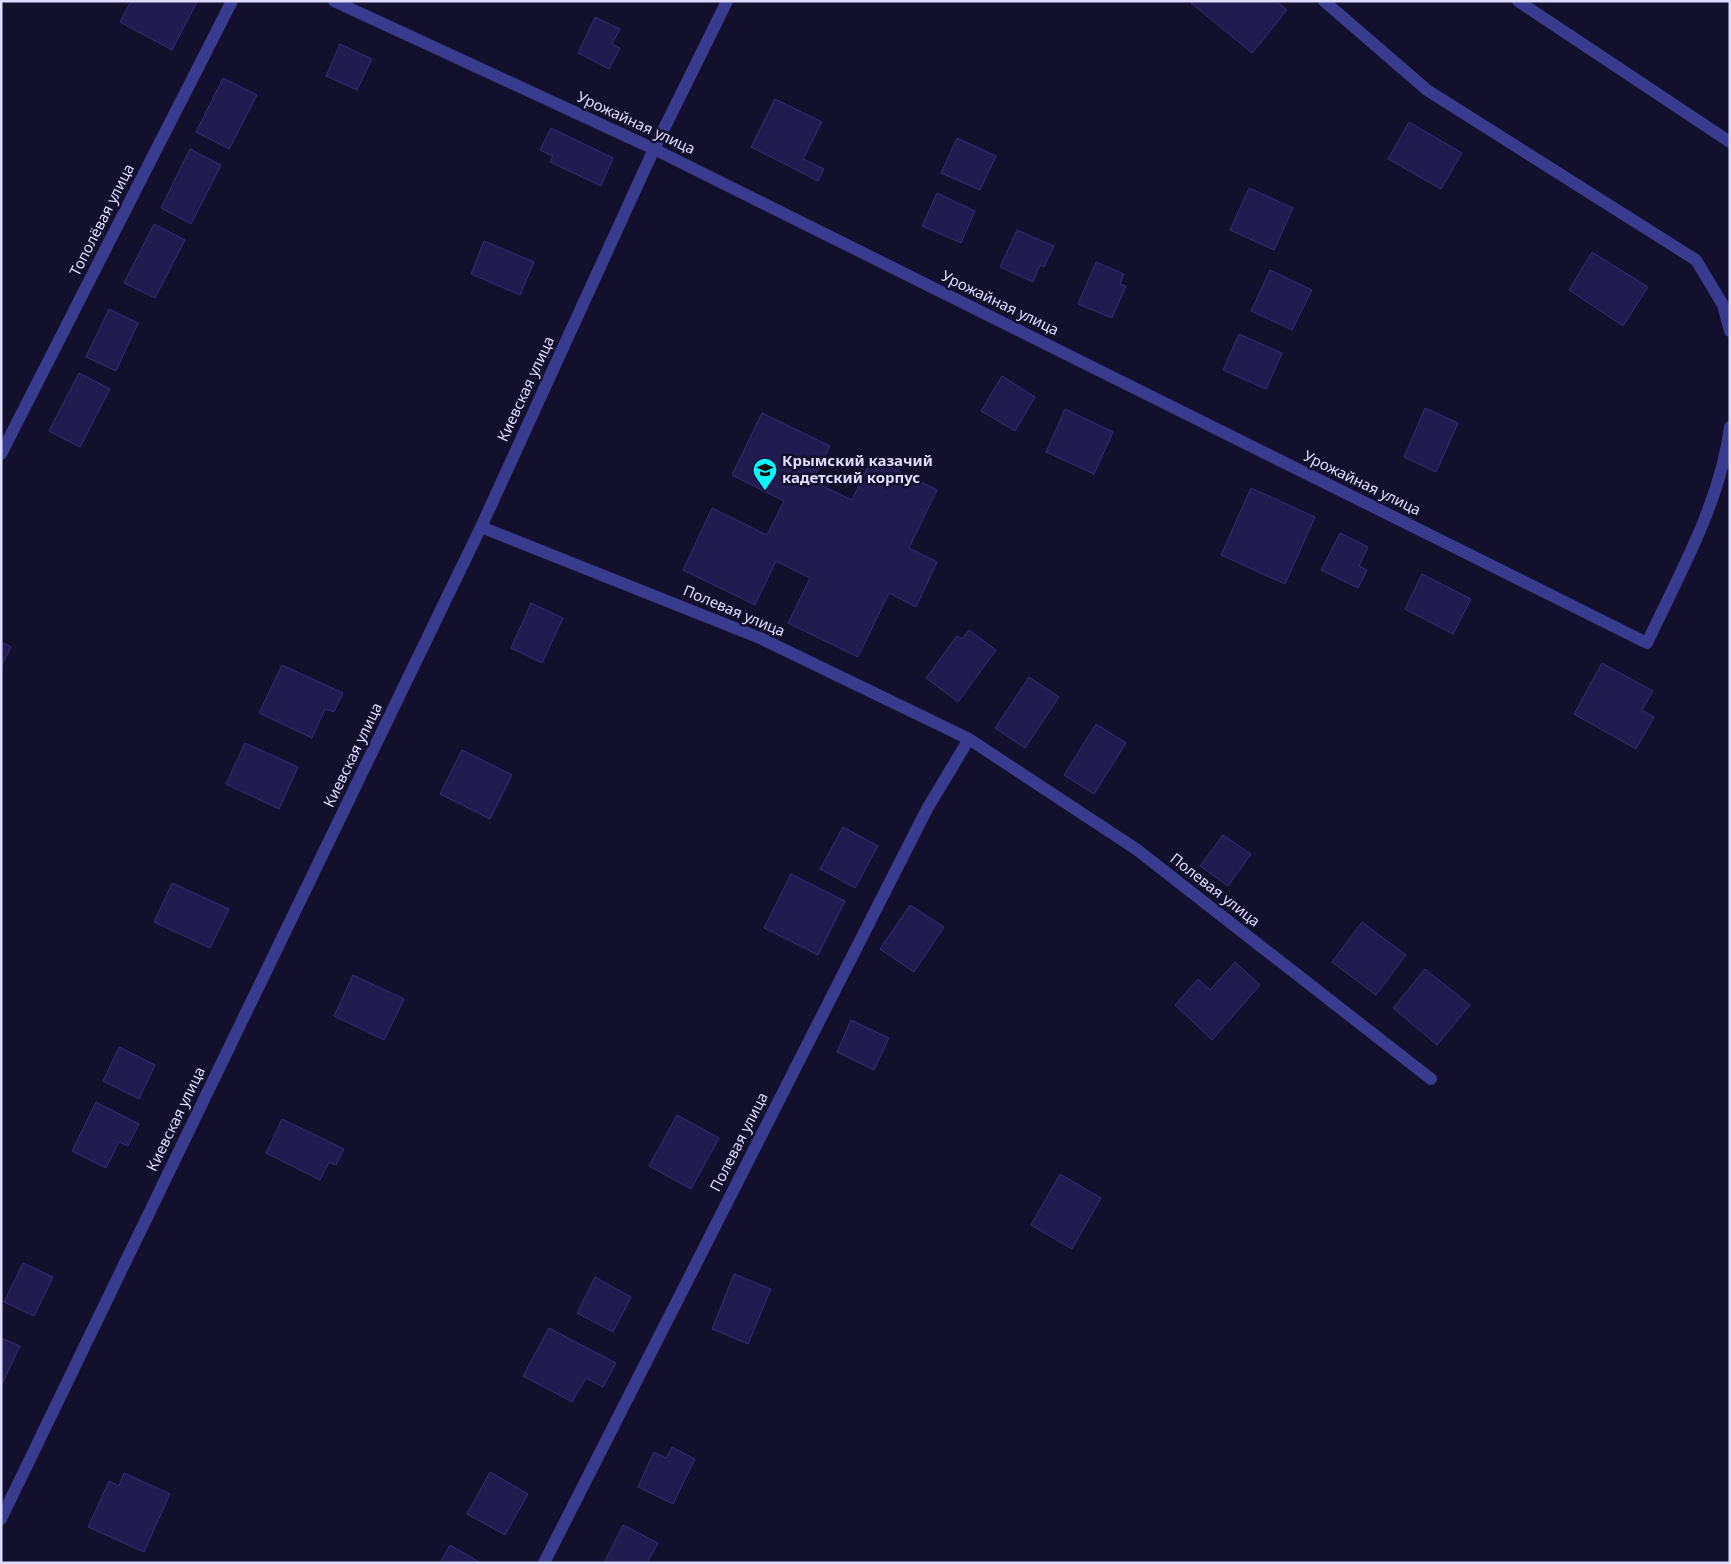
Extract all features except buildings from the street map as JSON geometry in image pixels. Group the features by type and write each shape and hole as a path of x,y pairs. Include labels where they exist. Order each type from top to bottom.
{"street":[{"name":"Тополёвая улица","path":"1,454 232,1"},
{"name":"Урожайная улица","path":"334,1 654,148 1646,643 1704,521 1727,446 1730,427"},
{"name":"Киевская улица","path":"1,1519 481,527 654,148 727,1"},
{"path":"1324,1 1427,90 1696,260 1723,306 1730,330"},
{"path":"1518,1 1730,142"},
{"name":"Полевая улица","path":"481,527 760,638 969,739 1136,849 1431,1079"},
{"name":"Полевая улица","path":"544,1563 927,809 969,739"}],"place":[{"name":"Крымский казачий кадетский корпус","path":"765,491"}]}
